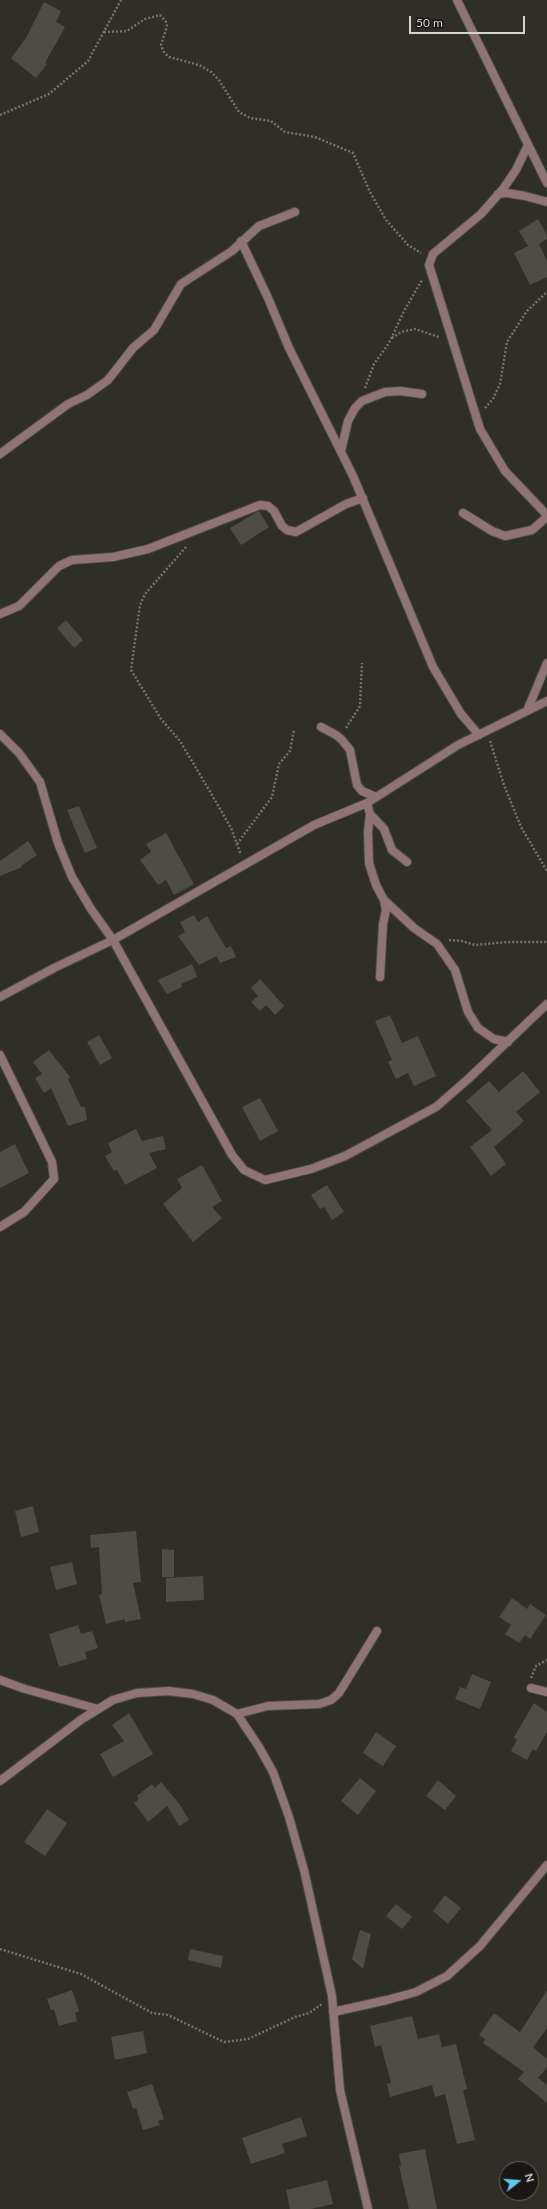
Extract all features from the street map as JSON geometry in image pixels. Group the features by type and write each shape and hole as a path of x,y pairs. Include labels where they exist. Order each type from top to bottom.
{"street":[{"path":"457,0 547,183"},
{"path":"462,513 492,531 505,536 532,530 547,516 505,471 480,429 429,267 431,257 481,214 498,194 516,170 528,144"},
{"path":"498,194 519,195 547,202"},
{"path":"0,454 68,404 87,395 108,380 116,367 154,330 181,284 232,251 241,241 259,226 270,220 295,212"},
{"path":"241,241 290,348 363,498 434,666 461,714 479,735"},
{"path":"341,451 348,421 355,408 362,401 385,392 422,394"},
{"path":"0,614 19,606 59,566 72,560 106,558 148,549 260,506 268,506 274,511 282,526 287,530 296,532 346,504 363,498"},
{"path":"527,711 547,663"},
{"path":"0,997 54,968 113,940 314,825 367,802 458,745 547,701"},
{"path":"321,727 336,735 350,750 357,785 362,791 376,797"},
{"path":"0,734 20,753 40,782 58,843 72,877 91,910 113,940 232,1155 244,1170 265,1180 311,1169 345,1156 391,1133 436,1106 508,1042 547,1004"},
{"path":"367,802 370,814 368,832 369,863 376,885 384,900 386,910 383,924 380,977"},
{"path":"370,814 384,830 392,850 408,862"},
{"path":"384,900 414,928 437,944 455,970 468,1012 478,1028 494,1039 508,1042"},
{"path":"0,1055 52,1162 54,1178 24,1212 0,1227"},
{"path":"237,1714 268,1706 319,1704 331,1700 339,1693 377,1631"},
{"path":"0,1680 25,1689 98,1709"},
{"path":"531,1688 547,1692"},
{"path":"0,1781 82,1719 112,1700 137,1693 170,1691 193,1694 213,1700 237,1714 256,1742 273,1772 289,1817 316,1919 332,1996 340,2090 368,2209"},
{"path":"333,2012 416,1992 447,1976 480,1946 547,1865"}],"path":[{"path":"0,116 23,108 49,94 73,76 88,61 121,0"},
{"path":"104,32 127,31 145,18 160,15 166,22 167,26 161,45 164,52 169,57 199,65 211,72 219,80 239,112 250,118 271,121 285,132 315,137 353,153 370,192 386,220 408,244 431,257"},
{"path":"362,401 366,380 391,338 404,311 429,267"},
{"path":"477,419 493,399 500,384 507,342 513,331 527,311 547,292"},
{"path":"391,338 401,332 415,330 453,342"},
{"path":"198,529 181,554 144,594 140,604 131,670 162,719 180,741 231,828 244,865"},
{"path":"342,740 347,725 360,706 362,663"},
{"path":"237,844 272,797 279,764 290,751 294,730"},
{"path":"487,731 504,784 521,827 547,871"},
{"path":"437,944 451,940 475,945 507,942 547,942"},
{"path":"531,1688 529,1684 533,1670 540,1663 547,1660"},
{"path":"0,1948 81,1974 152,2013 168,2016 224,2042 248,2039 295,2017 310,2013 332,1996"}],"building":[{"path":"44,2 61,11 56,22 65,27 45,63 47,64 36,78 11,58 26,38"},
{"path":"538,219 547,235 547,239 539,244 547,261 547,277 530,285 514,253 528,246 519,231"},
{"path":"259,511 269,527 241,545 230,528"},
{"path":"66,620 83,640 74,648 57,628"},
{"path":"79,806 97,848 85,853 67,810"},
{"path":"166,833 194,884 174,895 166,880 158,885 140,860 151,852 146,844"},
{"path":"28,841 37,855 21,866 22,867 0,876 0,861"},
{"path":"194,915 198,922 207,916 226,948 231,946 236,957 220,963 217,956 199,965 178,936 185,932 180,922"},
{"path":"192,964 197,977 181,984 182,987 167,994 158,980"},
{"path":"260,979 284,1006 275,1015 266,1005 260,1011 251,1002 258,996 251,988"},
{"path":"390,1015 402,1043 418,1036 436,1076 414,1086 408,1073 396,1079 388,1062 392,1060 375,1021"},
{"path":"99,1035 112,1058 100,1065 87,1042"},
{"path":"49,1050 70,1077 68,1079 81,1107 85,1107 87,1120 68,1126 51,1088 44,1093 35,1078 42,1074 33,1062"},
{"path":"523,1071 540,1092 516,1112 524,1121 494,1147 506,1164 491,1176 470,1147 492,1130 466,1101 489,1081 499,1092"},
{"path":"260,1098 278,1131 260,1141 242,1107"},
{"path":"136,1129 142,1141 163,1136 166,1149 149,1153 157,1168 125,1185 117,1170 114,1171 105,1156 112,1152 108,1143"},
{"path":"15,1144 29,1173 0,1188 0,1152"},
{"path":"202,1165 222,1201 212,1207 222,1218 193,1242 163,1204 182,1188 177,1179"},
{"path":"327,1185 344,1212 332,1220 324,1207 320,1209 311,1195"},
{"path":"33,1506 39,1532 21,1537 15,1511"},
{"path":"136,1531 141,1582 133,1583 141,1619 125,1622 125,1619 106,1624 99,1595 102,1594 99,1547 91,1548 90,1535"},
{"path":"162,1549 174,1550 174,1577 162,1577"},
{"path":"72,1562 77,1584 56,1590 50,1567"},
{"path":"203,1576 204,1600 166,1602 166,1578"},
{"path":"512,1598 527,1609 530,1604 546,1615 530,1639 525,1635 519,1643 505,1634 511,1625 499,1617"},
{"path":"78,1625 81,1634 92,1631 98,1648 85,1652 87,1659 59,1667 49,1634"},
{"path":"472,1674 491,1682 480,1709 455,1699 460,1687 466,1689"},
{"path":"534,1703 547,1712 547,1732 536,1751 533,1749 527,1760 511,1751 517,1740 514,1737"},
{"path":"129,1713 153,1754 113,1777 100,1754 124,1741 112,1725"},
{"path":"376,1732 396,1746 383,1766 363,1753"},
{"path":"360,1778 376,1791 358,1815 341,1801"},
{"path":"438,1780 456,1796 445,1810 426,1796"},
{"path":"161,1782 181,1806 189,1820 179,1826 167,1806 148,1822 134,1803 139,1799 137,1796 152,1784 155,1788"},
{"path":"47,1809 67,1823 45,1856 24,1842"},
{"path":"445,1895 461,1908 448,1924 433,1911"},
{"path":"396,1904 412,1917 402,1929 386,1916"},
{"path":"360,1930 371,1934 363,1969 352,1959"},
{"path":"190,1949 223,1956 221,1968 188,1960"},
{"path":"72,1990 79,2011 75,2013 77,2021 59,2026 54,2009 51,2010 47,1999"},
{"path":"547,1990 547,2028 533,2047 547,2059 547,2067 538,2078 547,2085 547,2103 518,2079 524,2072 483,2043 485,2039 479,2035 494,2013 520,2032"},
{"path":"412,2016 418,2039 439,2034 442,2047 456,2044 467,2089 463,2090 475,2140 457,2144 445,2094 435,2097 432,2085 390,2097 387,2084 391,2083 381,2045 375,2047 370,2026"},
{"path":"143,2031 147,2053 115,2060 111,2037"},
{"path":"152,2084 164,2119 158,2121 160,2125 143,2130 136,2108 133,2109 127,2092"},
{"path":"301,2117 307,2136 282,2144 285,2153 251,2164 242,2138"},
{"path":"425,2149 437,2209 409,2209 399,2166 401,2166 399,2154"},
{"path":"327,2180 333,2204 311,2209 290,2209 286,2190"}]}
